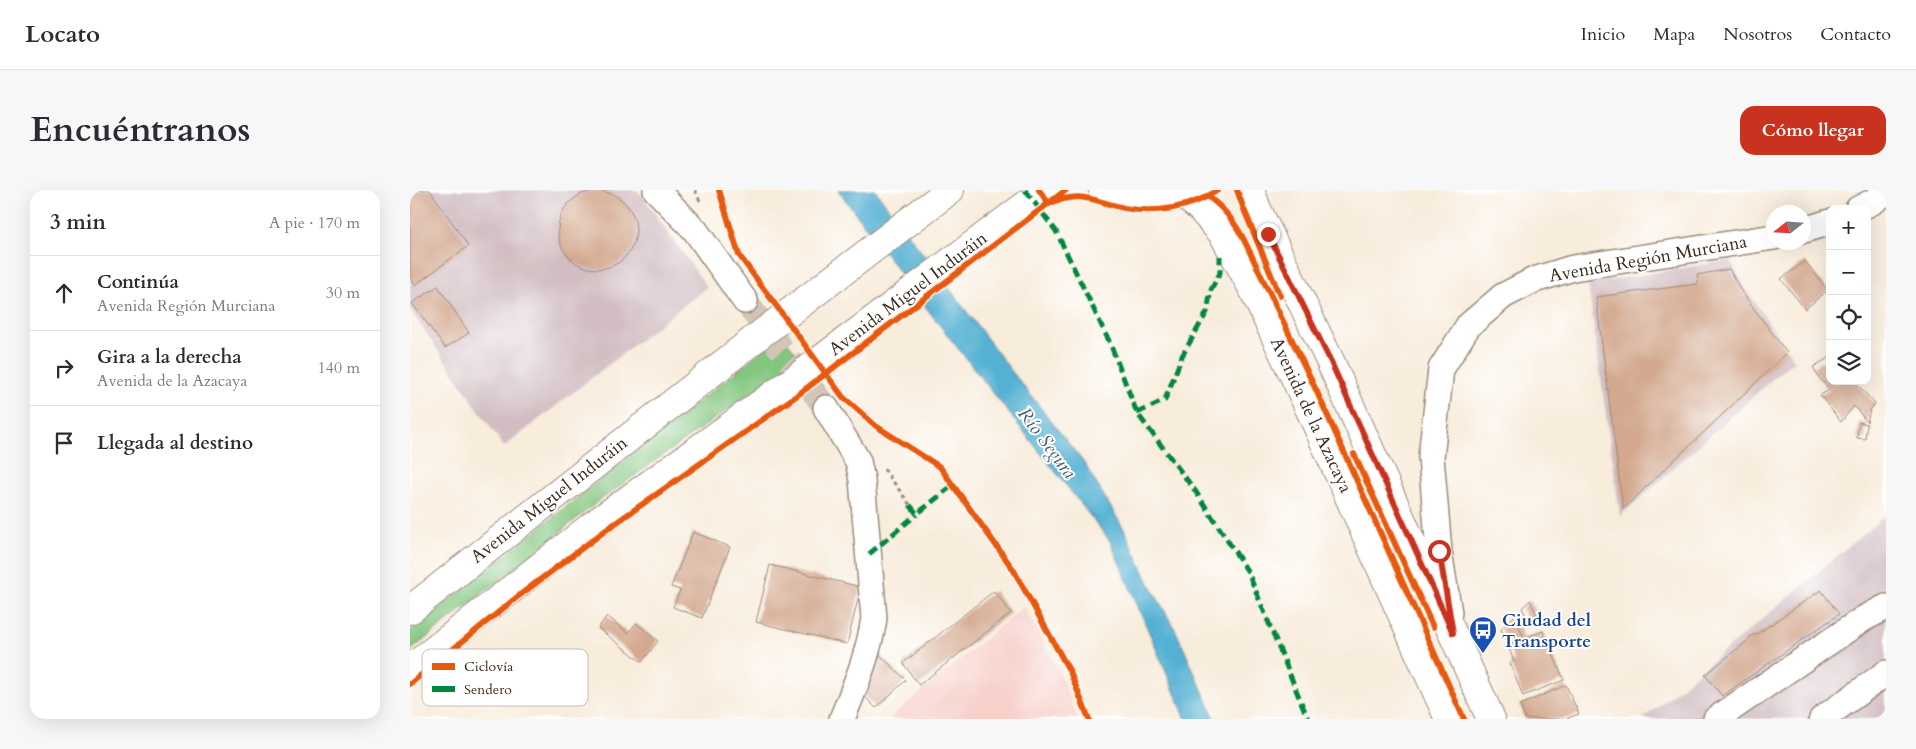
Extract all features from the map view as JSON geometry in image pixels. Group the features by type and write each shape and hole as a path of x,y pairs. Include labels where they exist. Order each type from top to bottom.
{"main road":[{"name":"Avenida Miguel Induráin","path":"410,610 791,311 950,190"},
{"path":"1103,190 1129,198 1148,200 1190,192"},
{"path":"1250,190 1256,209 1330,360 1453,633"},
{"name":"Avenida de la Azacaya","path":"1190,192 1200,208 1223,234 1236,258 1301,391 1449,719"},
{"name":"Avenida Miguel Induráin","path":"435,649 593,525 825,357 1043,193"},
{"name":"Avenida Región Murciana","path":"1453,633 1491,719"},
{"name":"Avenida Miguel Induráin","path":"410,669 422,660"}],"street":[{"path":"656,190 695,230 744,301"},
{"path":"1866,205 1886,192"},
{"path":"1811,228 1826,223"},
{"name":"Avenida Región Murciana","path":"1453,633 1439,551 1432,457 1441,369 1468,326 1503,296 1534,280 1573,268 1766,238"},
{"path":"826,408 858,461 862,480 874,618 866,658 842,719"},
{"path":"1716,719 1863,619 1886,606"},
{"path":"1822,719 1886,673"}],"shaded area":[{"path":"410,190 638,190 707,287 504,447 410,309"},
{"path":"1730,260 1745,288 1795,361 1788,365 1620,516 1588,284"},
{"path":"1886,515 1886,719 1643,719"},
{"path":"1024,606 1058,669 1078,719 889,719"}],"green space":[{"path":"782,335 800,358 600,500 410,651 410,631"}],"water":[{"name":"Río Segura","path":"838,190 875,190 1010,369 1084,463 1124,529 1149,583 1176,631 1215,719 1186,719 1110,541 934,318"}],"building":[{"path":"410,190 430,190 468,246 415,285 410,277"},
{"path":"589,191 605,191 619,197 630,208 636,222 636,238 630,252 619,263 605,269 589,269 575,263 564,252 558,238 558,222 564,208 575,197"},
{"path":"1805,261 1826,287 1826,292 1805,309 1781,279"},
{"path":"1729,269 1741,291 1787,353 1623,509 1596,297 1698,284 1697,275"},
{"path":"438,286 469,333 445,348 412,303"},
{"path":"1826,359 1826,385 1858,385 1875,404 1870,410 1867,422 1854,406 1841,422 1820,395 1830,390 1819,378 1813,367"},
{"path":"1859,422 1867,424 1865,439 1857,438"},
{"path":"693,532 730,547 702,618 673,607 680,590 671,587"},
{"path":"770,565 861,587 847,644 756,622"},
{"path":"1821,590 1839,614 1722,696 1705,675 1751,636 1757,634"},
{"path":"994,591 1011,613 919,685 903,663"},
{"path":"1530,600 1538,618 1529,622 1522,608"},
{"path":"607,616 628,633 636,623 658,641 642,662 598,628"},
{"path":"1514,616 1524,638 1543,631 1564,680 1523,696 1510,663 1514,661 1501,629"},
{"path":"877,652 906,680 876,708 863,695"},
{"path":"1566,685 1579,714 1565,719 1525,719 1520,705"}],"tunnel":[{"path":"745,301 826,408"}],"marked path":[{"path":"1025,190 1056,231 1110,343 1137,413 1196,492 1248,572 1308,719"},
{"path":"1137,413 1165,400 1182,356 1207,312 1211,290 1220,273 1220,256"},
{"path":"910,505 917,514 953,485"},
{"path":"869,554 917,514"}],"cycle path":[{"path":"719,190 739,255 843,397 876,426 940,467 1013,569 1070,672 1089,719"},
{"path":"1039,190 1049,204 1079,197 1136,210 1173,208 1197,201 1218,190"},
{"path":"453,649 516,598 610,527 799,394 1066,190"},
{"path":"1237,190 1280,296"},
{"path":"1207,196 1230,217 1246,244 1317,392 1464,719"},
{"path":"1354,454 1433,627"},
{"path":"410,684 422,674"}],"place":[{"name":"Ciudad del Transporte","path":"1483,654"}],"route":[{"path":"1268,234 1330,360 1453,633 1439,551"}]}
